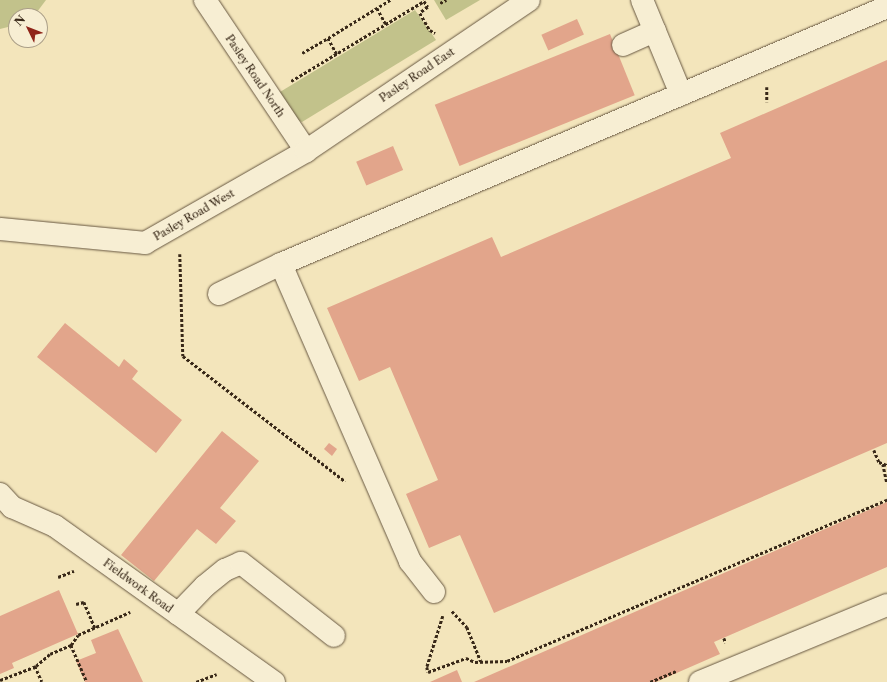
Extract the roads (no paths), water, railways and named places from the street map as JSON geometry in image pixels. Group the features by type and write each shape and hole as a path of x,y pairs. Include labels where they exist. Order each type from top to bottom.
{"lane":[{"name":"Pasley Road North","path":"205,0 306,151"},
{"name":"Pasley Road East","path":"306,151 529,0"},
{"path":"642,0 681,94"},
{"path":"219,294 281,264 887,7"},
{"path":"623,45 655,31"},
{"name":"Pasley Road West","path":"0,229 145,243 306,151"},
{"path":"281,264 330,395 410,561 434,592"},
{"name":"Fieldwork Road","path":"4,506 55,526 148,594 274,682"},
{"path":"178,614 206,586 225,570 241,563 334,636"},
{"path":"700,682 887,605"}]}
